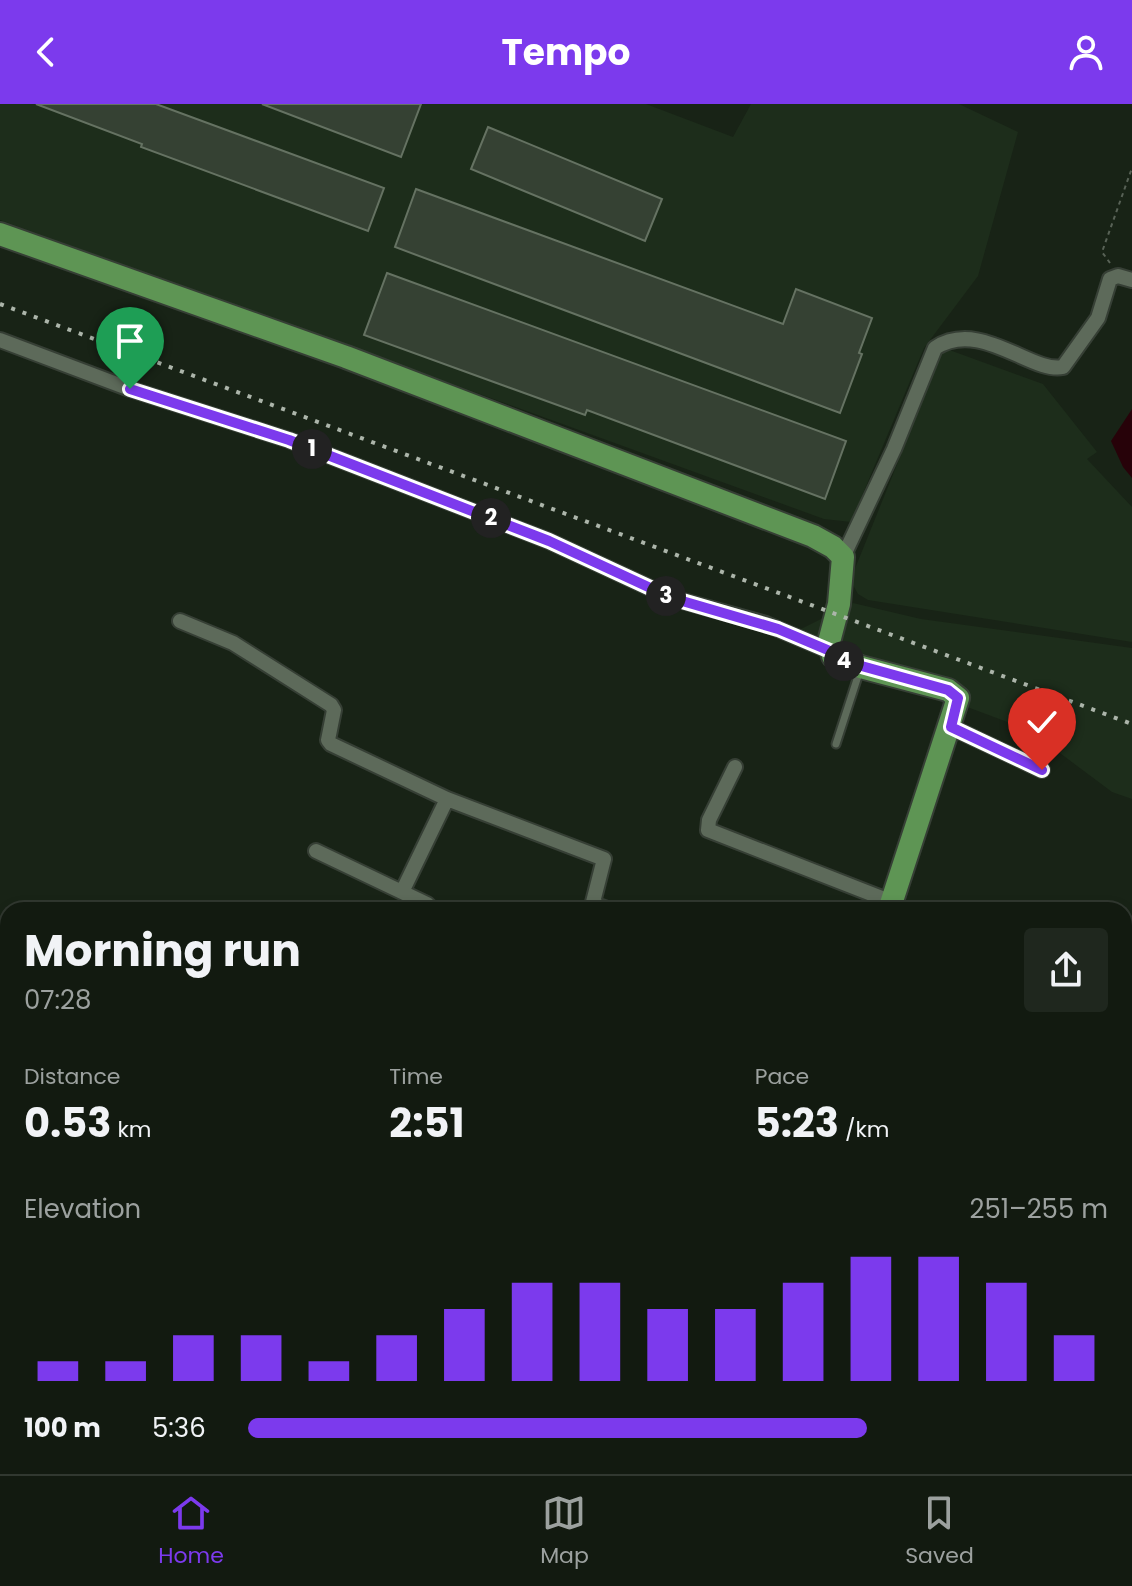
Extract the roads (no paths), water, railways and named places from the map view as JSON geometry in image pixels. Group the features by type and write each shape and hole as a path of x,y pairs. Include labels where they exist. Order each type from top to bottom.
{"main road":[{"path":"0,234 346,357 813,536 833,547 843,557 839,604 829,642 830,651 840,660 955,694 958,703 892,902"}],"street":[{"path":"843,557 894,449 935,348 945,341 968,339 1011,349 1054,369 1063,367 1098,318 1110,279 1125,278"},
{"path":"0,340 130,389 289,440 549,541 672,598 778,629 830,651"},
{"path":"180,621 233,643 333,706 329,743 447,799 602,857 604,869 594,902"},
{"path":"951,727 1042,770"},
{"path":"735,767 709,820 708,830 881,902"},
{"path":"402,892 447,799"},
{"path":"316,851 423,902"}],"lane":[{"path":"836,744 861,667"}],"railway":[{"path":"0,304 1132,724"}]}
